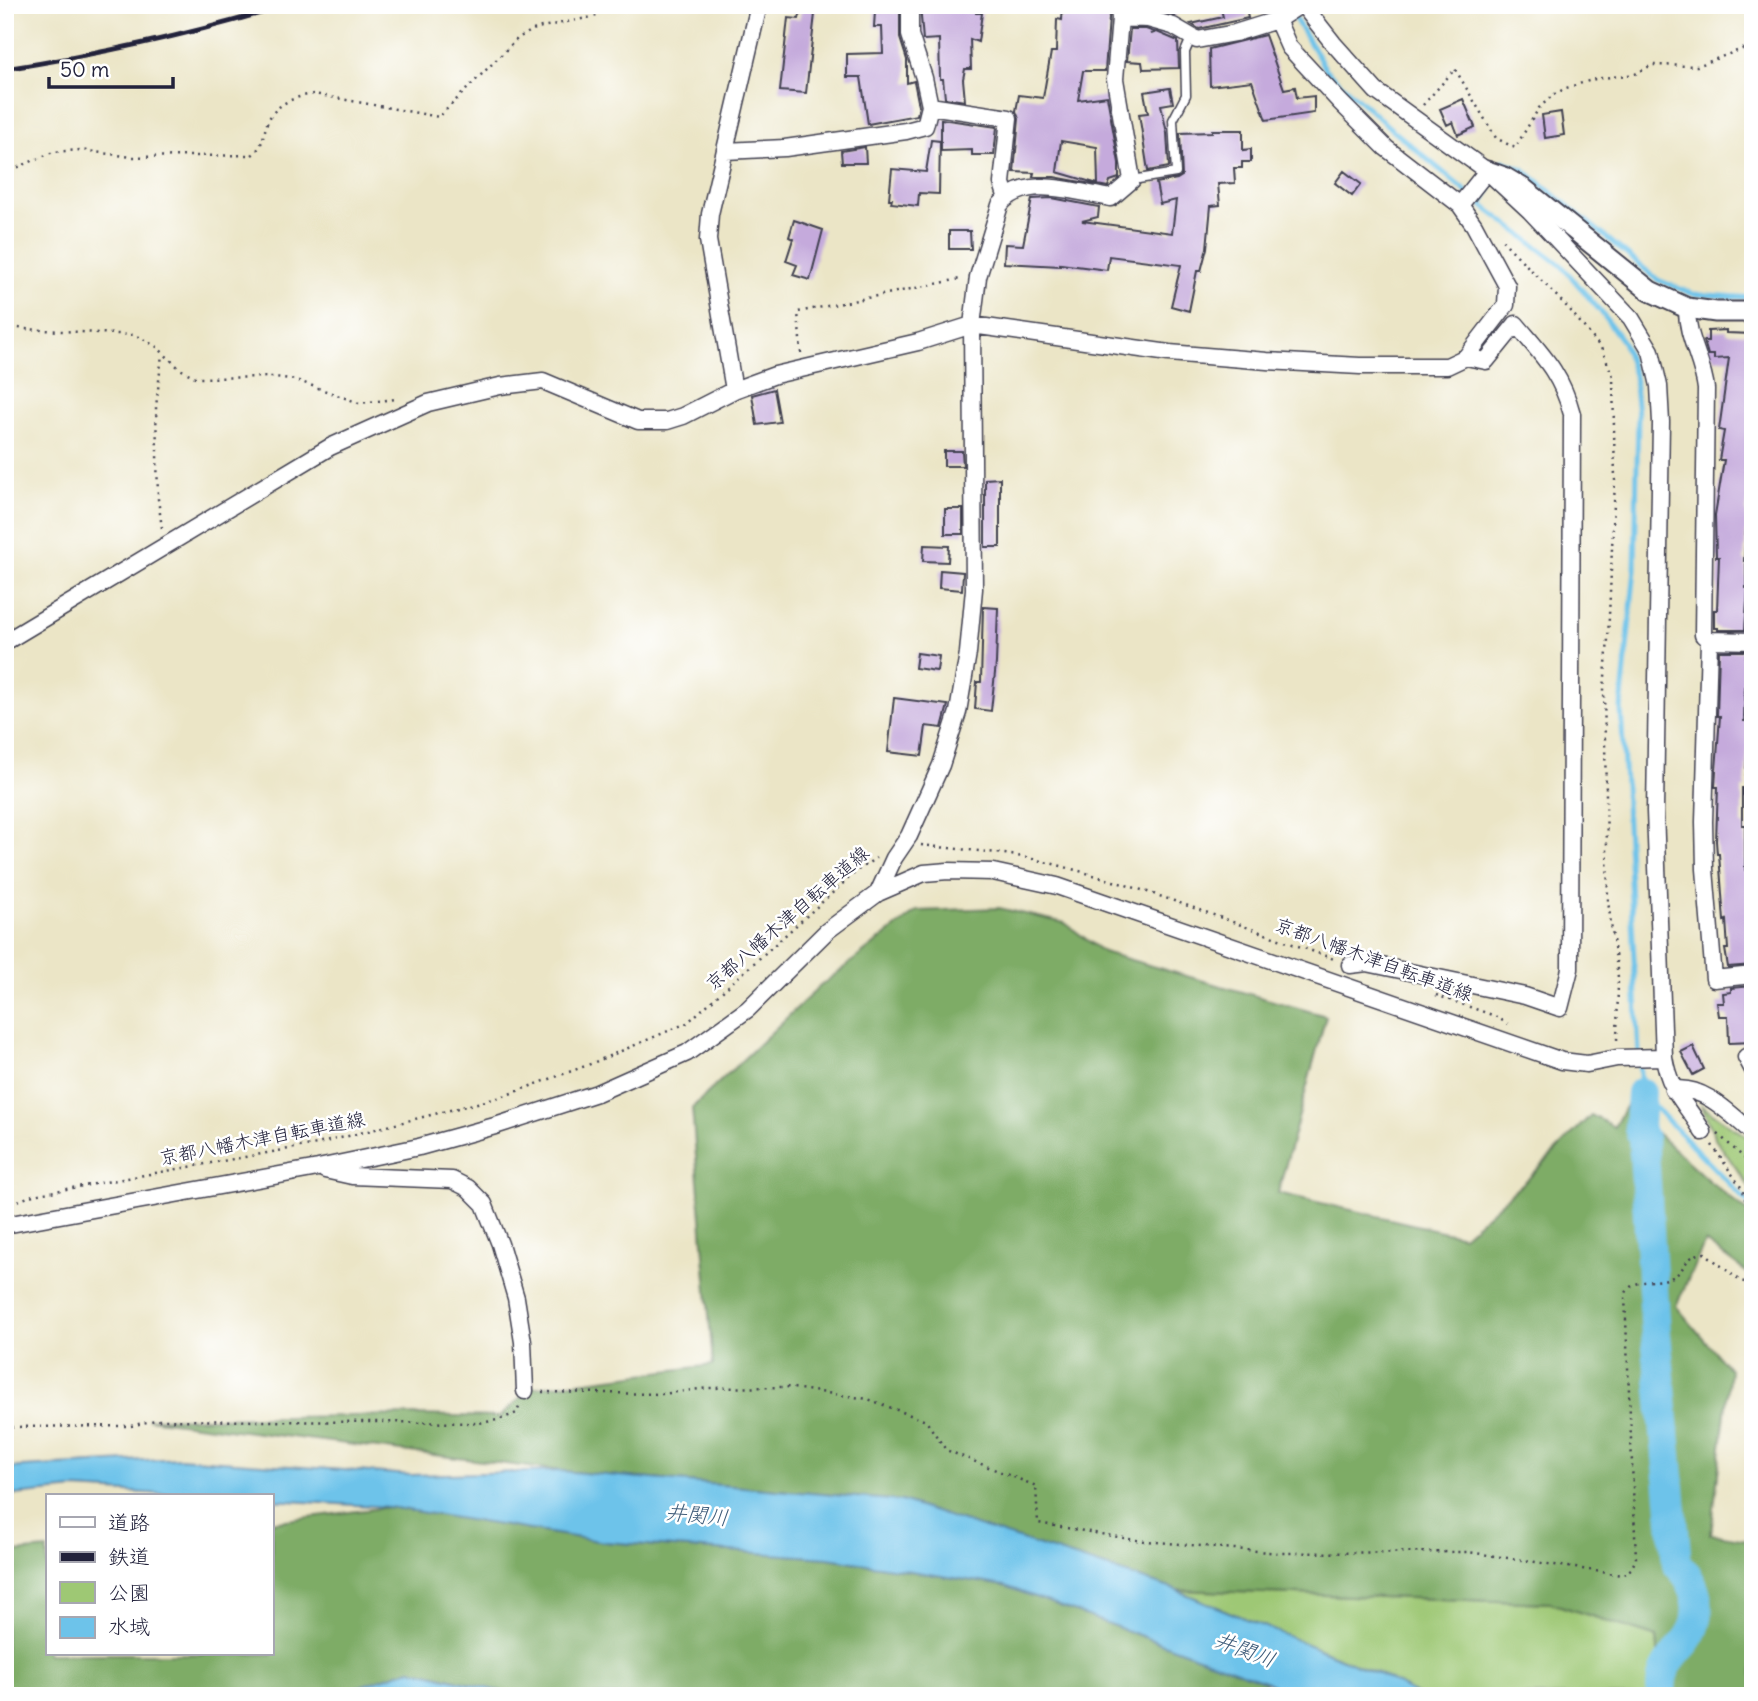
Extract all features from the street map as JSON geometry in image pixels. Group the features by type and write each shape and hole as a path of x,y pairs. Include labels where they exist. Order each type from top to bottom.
{"street":[{"path":"734,390 708,240 710,214 759,5"},
{"path":"725,152 785,148 925,126 930,106 910,35 911,5"},
{"path":"878,893 894,858 909,836 941,765 954,725 968,653 974,589 972,325 978,277 1000,205 1006,196 1032,187 1065,189 1111,198 1132,180 1115,79 1119,12 1173,26 1197,40 1235,33 1278,19 1299,6 1376,91 1530,211 1631,318 1651,351 1659,386 1661,422 1655,811 1661,1057 1673,1090 1703,1132"},
{"path":"5,642 330,447 428,403 490,388 543,381 638,421 654,422 683,416 734,390 775,375 918,342 972,325 1130,349 1267,360 1360,366 1447,366 1466,357 1506,305 1507,286 1463,201 1385,148 1289,47 1278,19"},
{"path":"930,106 1009,118 1002,183 1006,196"},
{"path":"1463,201 1483,176"},
{"path":"1483,176 1504,177 1524,189 1650,291 1687,308 1716,312 1753,312"},
{"path":"1687,308 1688,328 1703,370 1706,389 1703,635 1709,640 1753,641"},
{"path":"1350,965 1379,965 1525,996 1560,1008 1570,970 1572,414 1566,390 1555,371 1516,324 1486,361 1466,357"},
{"path":"1709,640 1704,834 1714,979 1753,975"},
{"path":"5,1225 419,1147 597,1093 687,1053 748,1009 827,932 878,893 924,873 993,872 1058,886 1562,1061 1587,1064 1621,1052 1661,1057"},
{"path":"1753,1056 1746,1057 1753,1070"},
{"path":"1673,1090 1693,1090 1753,1133"},
{"path":"318,1168 352,1176 452,1180 468,1188 484,1204 500,1244 516,1298 523,1342 525,1391"}],"lane":[{"path":"1132,180 1176,173 1173,120 1186,95 1185,52 1191,38"}],"path":[{"path":"5,173 53,152 80,150 132,157 251,155 261,147 269,118 295,96 314,94 439,117 518,38 537,28 597,16"},
{"path":"1411,118 1454,69 1496,138 1515,148 1539,108 1553,95 1566,88 1595,79 1635,74 1652,65 1697,66 1753,45"},
{"path":"1474,225 1486,224 1570,310 1601,348 1613,376 1615,480 1604,691 1608,901 1618,977 1621,1052"},
{"path":"802,369 798,312 938,282 978,277"},
{"path":"5,326 136,335 157,346 162,354 180,369 197,378 275,377 296,380 359,403 403,397"},
{"path":"162,354 156,407 162,549"},
{"name":"京都八幡木津自転車道線","path":"909,836 914,844 996,852 1129,887 1350,965"},
{"name":"京都八幡木津自転車道線","path":"5,1206 33,1195 317,1144 501,1097 588,1065 687,1023 858,870 878,857"},
{"name":"京都八幡木津自転車道線","path":"1434,995 1495,1017 1518,1029"},
{"path":"1703,1132 1743,1191 1753,1233"},
{"path":"5,1427 131,1426 155,1420 479,1423 499,1420 517,1413 525,1391 662,1394 708,1388 786,1387 868,1399 926,1421 946,1450 1036,1486 1038,1524 1135,1540 1279,1553 1468,1552 1622,1575 1636,1559 1625,1308 1627,1289 1634,1284 1674,1277 1687,1259 1695,1254 1705,1253 1740,1281 1753,1284"}],"green space":[{"path":"999,908 1065,923 1103,952 1326,1016 1278,1193 1463,1236 1529,1178 1591,1115 1614,1127 1626,1105 1708,1180 1753,1216 1753,1277 1705,1242 1676,1306 1730,1370 1711,1534 1753,1541 1753,1696 1662,1696 1657,1637 1551,1603 1176,1590 901,1501 561,1471 148,1419 415,1415 500,1417 531,1388 713,1365 692,1108 819,987 917,911"},
{"path":"1702,1106 1753,1141 1753,1192 1715,1138"},
{"path":"389,1507 605,1542 828,1558 1005,1586 1267,1682 1251,1696 880,1696 797,1689 757,1696 518,1696 411,1669 331,1696 5,1696 5,1553 46,1549 46,1656 273,1656 273,1522"},
{"path":"1176,1590 1551,1603 1657,1637 1662,1696 1419,1696 1379,1674"}],"water":[{"name":"井関川","path":"180,1458 411,1475 561,1471 901,1501 1176,1590 1379,1674 1419,1696 1293,1696 1267,1682 1005,1586 828,1558 605,1542 389,1507 273,1500 273,1494 162,1494 75,1489 5,1496 5,1468"},
{"path":"411,1669 518,1696 331,1696"}],"building":[{"path":"803,5 816,5 806,93 780,91 788,18 799,19"},
{"path":"920,5 976,5 976,13 982,13 978,42 970,39 971,69 965,69 963,79 965,101 945,98 943,79 940,79 939,39 923,40"},
{"path":"1063,5 1108,5 1105,71 1083,71 1078,100 1107,96 1119,163 1119,178 1110,181 1108,187 1054,177 1033,177 1034,173 1014,172 1019,95 1043,98 1051,52 1056,52 1057,19 1062,20","holes":["1061,141 1097,147 1098,184 1057,172"]},
{"path":"1129,5 1188,5 1175,16 1151,9 1129,8"},
{"path":"1220,5 1245,5 1248,18 1199,29 1191,24 1223,17"},
{"path":"875,11 900,12 900,38 907,60 907,83 914,81 919,106 917,115 868,124 861,77 847,77 847,54 883,53 882,27 874,27"},
{"path":"1130,29 1146,29 1154,32 1151,34 1157,32 1178,41 1179,68 1143,69 1142,62 1127,61"},
{"path":"1265,35 1284,89 1295,87 1297,98 1314,96 1314,113 1266,120 1252,81 1210,86 1209,49"},
{"path":"1170,88 1173,103 1161,105 1167,133 1169,167 1148,171 1139,114 1148,113 1144,92"},
{"path":"1463,99 1475,127 1458,135 1453,122 1447,125 1440,109"},
{"path":"1561,112 1564,135 1545,138 1542,115"},
{"path":"941,119 997,127 994,155 972,155 972,150 941,151"},
{"path":"1243,130 1243,150 1251,149 1251,162 1242,162 1242,168 1234,168 1235,183 1218,184 1220,205 1211,206 1207,248 1201,271 1197,271 1189,311 1171,306 1181,265 1109,256 1107,270 1060,264 1004,263 1005,244 1023,245 1032,199 1052,198 1099,207 1098,217 1082,221 1172,233 1176,200 1160,204 1156,183 1182,176 1180,133"},
{"path":"931,140 940,141 939,194 919,193 918,206 891,203 892,199 889,199 892,169 926,172"},
{"path":"865,147 866,163 842,163 841,151"},
{"path":"1344,171 1361,184 1352,196 1335,183"},
{"path":"794,220 823,230 810,280 793,275 797,265 786,261 793,239 789,237"},
{"path":"949,231 970,231 971,249 949,249"},
{"path":"1726,330 1726,333 1753,334 1753,400 1750,417 1753,419 1746,471 1753,472 1753,485 1750,484 1746,513 1744,561 1748,588 1745,630 1714,628 1719,557 1716,557 1715,515 1724,460 1719,460 1724,431 1719,430 1729,358 1714,359 1714,355 1708,355 1704,341 1708,341 1708,331"},
{"path":"774,389 780,422 757,425 752,395"},
{"path":"944,451 962,451 963,466 944,466"},
{"path":"1000,478 1000,547 985,547 985,479"},
{"path":"945,509 963,509 963,534 945,534"},
{"path":"924,545 949,546 948,562 923,561"},
{"path":"940,570 963,572 962,590 939,588"},
{"path":"983,607 998,608 991,711 975,709 977,682 981,682"},
{"path":"1719,651 1746,651 1744,721 1748,721 1748,742 1745,788 1742,788 1742,825 1745,825 1745,870 1753,870 1753,965 1728,967 1725,949 1728,949 1726,920 1724,921 1716,841"},
{"path":"917,653 939,656 937,671 915,668"},
{"path":"894,698 948,705 942,728 926,726 922,756 888,752"},
{"path":"1753,986 1753,1042 1729,1043 1728,1016 1719,1016 1717,1003 1724,1003 1723,993 1731,992 1731,988"},
{"path":"1693,1046 1704,1069 1693,1075 1681,1052"}],"waterway":[{"path":"1292,14 1327,71 1482,205 1561,265 1623,342 1634,375 1638,415 1635,569 1621,708 1641,1093 1753,1208"},
{"path":"1503,161 1523,169 1658,280 1693,294 1753,298"},
{"path":"1482,205 1490,188"},
{"path":"1641,1093 1639,1128 1643,1138 1656,1334 1677,1564 1685,1572 1697,1602 1696,1623 1664,1673 1662,1696"}],"railway":[{"path":"5,69 147,42 287,5"}]}
